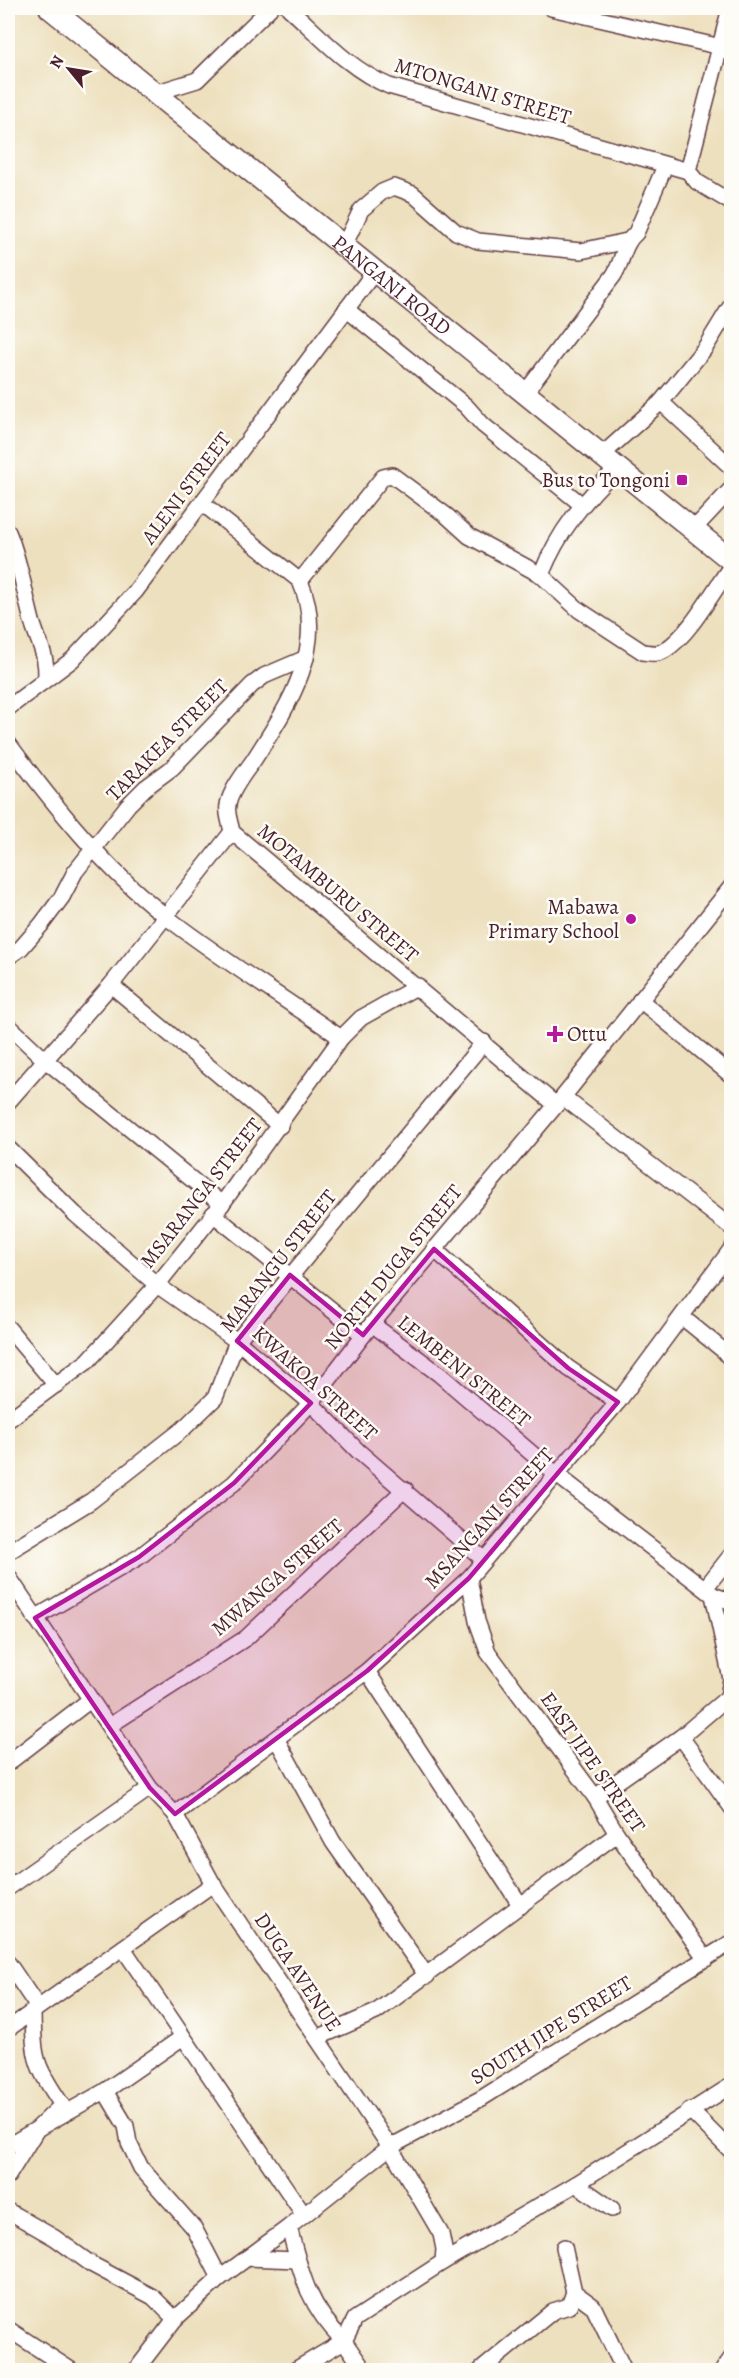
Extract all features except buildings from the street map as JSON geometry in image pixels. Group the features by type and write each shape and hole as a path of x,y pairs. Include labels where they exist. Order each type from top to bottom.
{"main road":[{"name":"PANGANI ROAD","path":"50,8 158,92 732,563"}],"street":[{"path":"158,92 197,80 270,8"},
{"name":"MTONGANI STREET","path":"289,8 371,79 688,171"},
{"path":"551,8 721,47"},
{"path":"730,8 688,171 697,182 732,202"},
{"path":"344,246 361,210 381,192 394,187 413,194 456,232 478,241 581,251 627,241 636,233 665,166"},
{"path":"525,393 614,275 622,262 627,241"},
{"name":"ALENI STREET","path":"8,708 46,679 103,629 135,592 375,271"},
{"path":"541,575 562,534 610,462 705,348 732,304"},
{"path":"346,309 466,406 483,425 581,504"},
{"path":"661,402 732,468"},
{"path":"202,503 300,581 383,477 392,475 469,536 541,575 579,610 630,645 654,654 665,650 685,631 732,563"},
{"path":"693,530 732,488"},
{"path":"8,532 18,556 33,623 47,660 46,679"},
{"name":"MOTAMBURU STREET","path":"300,581 305,592 309,625 306,658 290,702 247,769 228,805 232,832 483,1042 732,1228"},
{"name":"TARAKEA STREET","path":"8,957 21,948 41,925 93,849 145,788 172,768 252,685 264,676 306,658"},
{"path":"8,743 61,813 93,849 164,915 341,1038"},
{"path":"8,1102 111,985 164,915 232,832"},
{"name":"NORTH DUGA STREET","path":"35,1618 139,1557 177,1528 234,1483 311,1403 434,1249 560,1101 732,886"},
{"path":"111,985 280,1126"},
{"name":"MSARANGA STREET","path":"8,1420 88,1361 157,1285 280,1126 341,1038 361,1018 418,986"},
{"path":"640,1000 732,1076"},
{"name":"LEMBENI STREET","path":"8,1025 290,1275 368,1330 439,1374 557,1475 710,1591 732,1602"},
{"name":"MARANGU STREET","path":"8,1552 91,1501 183,1429 215,1398 237,1341 483,1042"},
{"name":"KWAKOA STREET","path":"8,1148 75,1214 157,1285 237,1341 311,1403 358,1451 405,1489 483,1559"},
{"name":"MSANGANI STREET","path":"175,1814 367,1671 469,1578 618,1402 732,1248"},
{"path":"434,1249 568,1368 618,1402"},
{"path":"682,1317 732,1360"},
{"path":"8,1328 56,1385"},
{"name":"MWANGA STREET","path":"109,1726 246,1638 405,1489"},
{"path":"595,1797 681,1737 730,1698 731,1679 710,1591 732,1554"},
{"name":"DUGA AVENUE","path":"8,1576 150,1788 175,1814 213,1884 390,2147 441,2234 444,2249 443,2262"},
{"name":"EAST JIPE STREET","path":"469,1578 477,1621 488,1652 595,1797 617,1834 706,1959"},
{"path":"367,1671 521,1906"},
{"path":"8,1763 90,1700"},
{"path":"681,1737 732,1808"},
{"path":"277,1740 333,1842 427,1976"},
{"path":"8,1888 150,1788"},
{"path":"317,2038 376,2012 617,1834"},
{"path":"8,2029 213,1884"},
{"name":"SOUTH JIPE STREET","path":"136,2370 175,2319 220,2278 390,2147 482,2098 732,1942"},
{"path":"123,1948 304,2215"},
{"path":"8,1963 35,2010 34,2058 40,2072 62,2105 37,2129 8,2176"},
{"path":"8,2146 105,2091 183,2037"},
{"path":"295,2370 344,2341 355,2319 443,2262 576,2184 732,2085"},
{"path":"105,2091 126,2126 129,2143 141,2168 194,2228 220,2278"},
{"path":"690,2110 732,2152"},
{"path":"576,2184 612,2209"},
{"path":"8,2211 55,2238 91,2264 153,2297 175,2319"},
{"path":"289,2227 304,2286 329,2326 344,2341 364,2370"},
{"path":"485,2369 553,2311 569,2306 574,2292 564,2247"},
{"path":"247,2258 297,2260"},
{"path":"574,2292 593,2306 624,2370"},
{"path":"8,2329 71,2370"},
{"path":"723,2370 732,2357"}],"highlighted area":[{"path":"434,1249 568,1368 618,1402 469,1578 367,1671 175,1814 150,1788 35,1618 139,1557 234,1483 311,1403 237,1341 290,1275 363,1335"}],"place":[{"name":"Bus to Tongoni","path":"682,480"},
{"name":"Mabawa Primary School","path":"631,919"},
{"name":"Ottu","path":"555,1034"}]}
